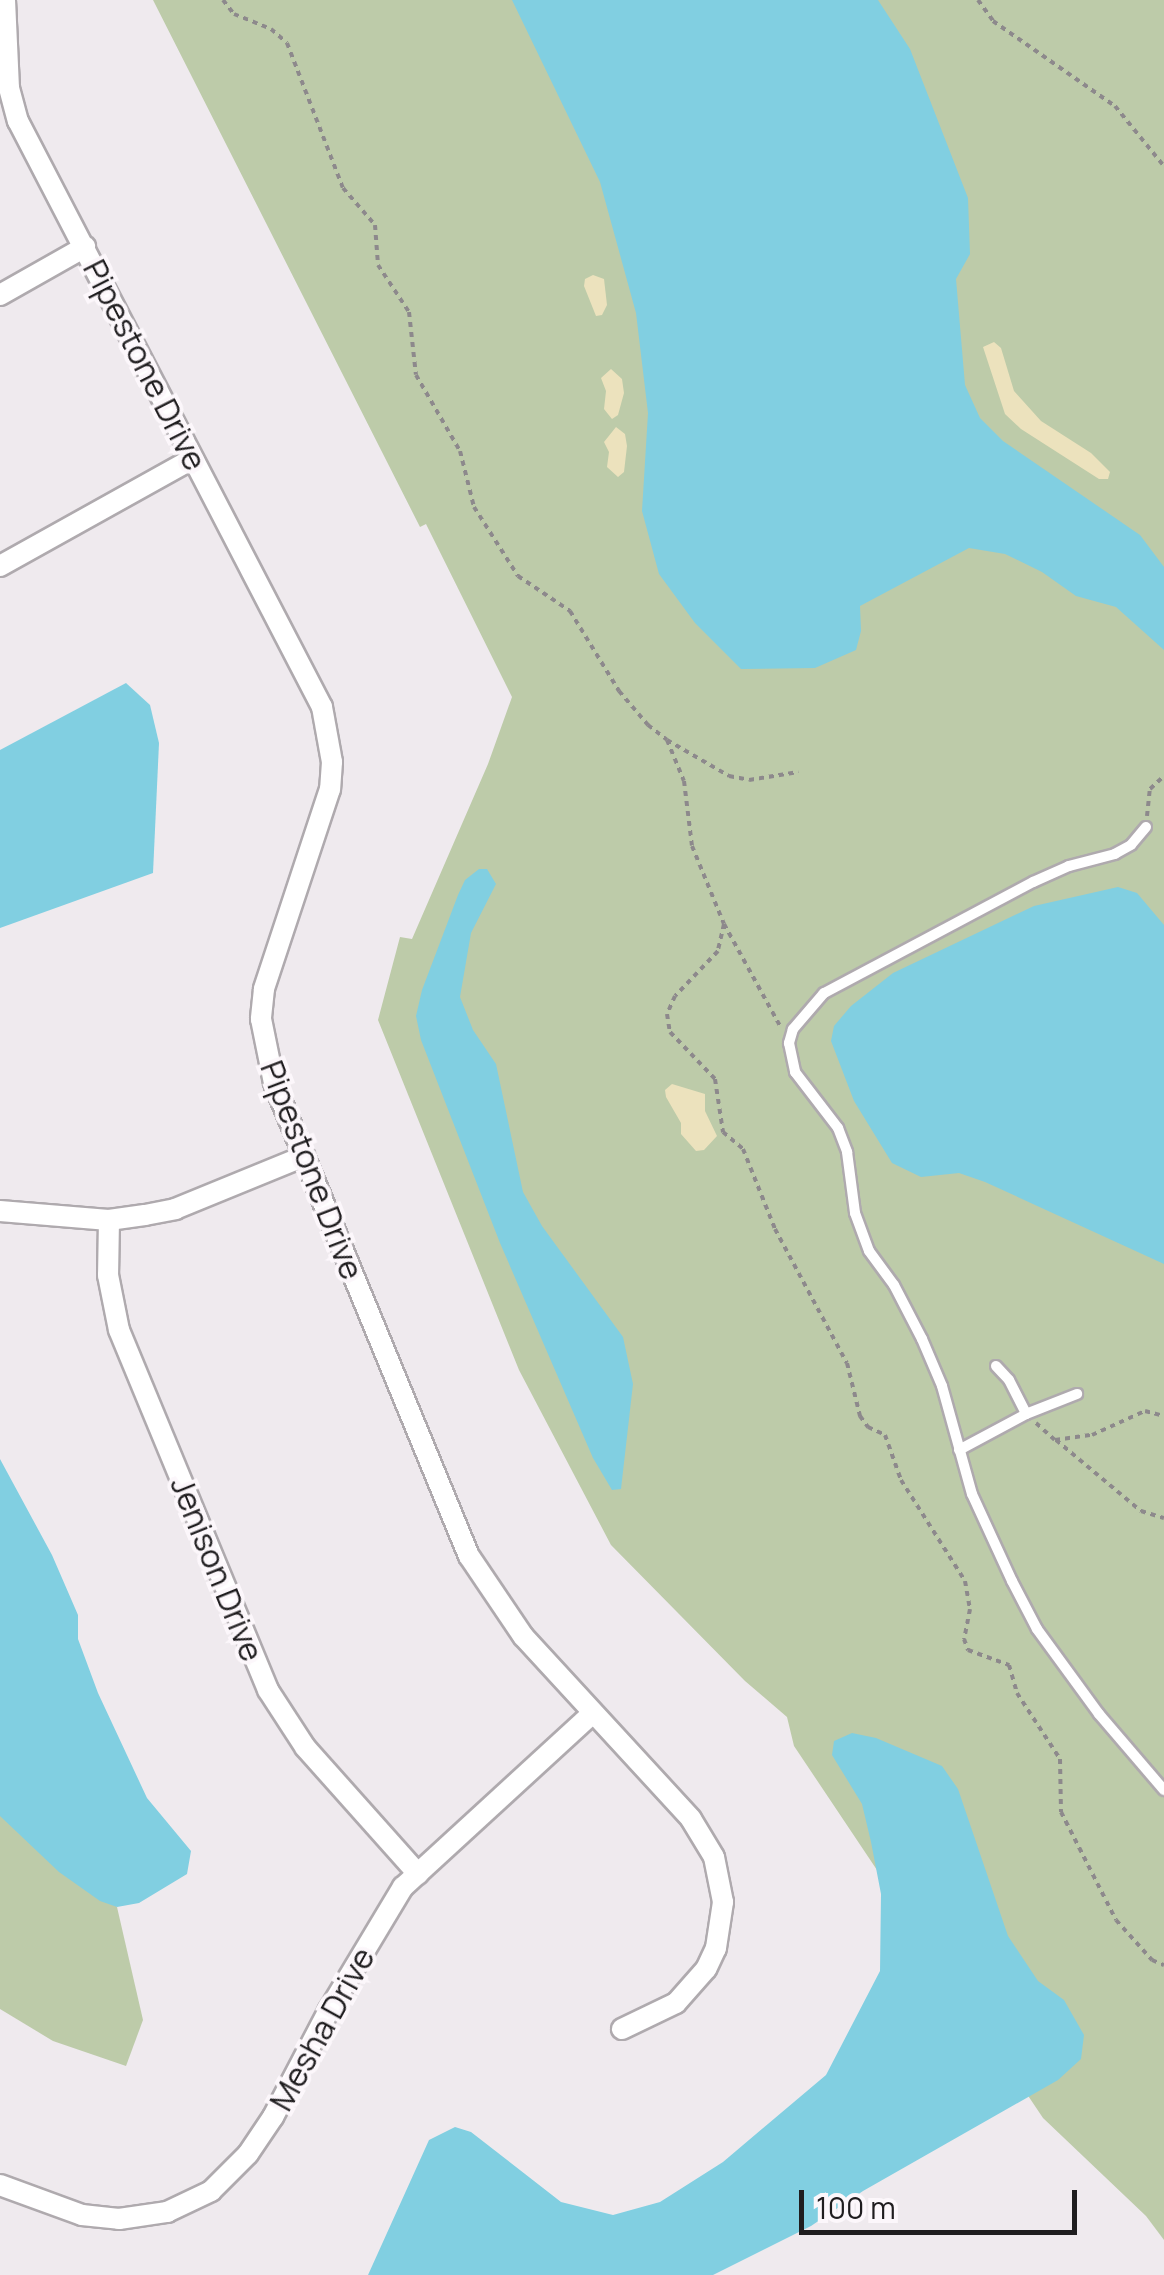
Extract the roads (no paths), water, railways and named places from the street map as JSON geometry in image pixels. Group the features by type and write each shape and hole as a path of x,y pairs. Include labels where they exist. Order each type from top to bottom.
{"street":[{"name":"Pipestone Drive","path":"5,0 9,88 18,120 308,678 328,736 332,762 327,802 264,989 261,1019 274,1083 469,1556 523,1636 690,1819 714,1857 721,1882 721,1928 706,1969 676,2003 622,2029"},
{"path":"0,295 86,247"},
{"path":"0,566 192,459"},
{"path":"0,1211 109,1220 175,1208 305,1156"},
{"name":"Jenison Drive","path":"109,1220 108,1275 119,1330 268,1690 305,1747 418,1874"},
{"name":"Mesha Drive","path":"0,2185 82,2215 119,2218 166,2212 211,2190 248,2154 273,2117 393,1901 591,1714"}],"lane":[{"path":"1146,827 1131,845 1114,854 1069,866 1033,882 824,993 809,1006 789,1043 795,1072 838,1128 847,1152 855,1213 869,1251 894,1286 922,1339 942,1386 972,1494 1037,1629 1099,1714 1164,1790"},
{"path":"996,1366 1026,1414"},
{"path":"958,1450 1026,1414 1077,1394"}],"water":[{"path":"512,0 878,0 910,49 968,198 970,254 956,279 965,385 980,418 1003,441 1140,535 1164,567 1164,650 1116,607 1076,596 1042,572 1005,554 969,548 860,606 861,631 856,650 815,668 741,669 695,623 659,574 642,511 648,413 636,313 600,182"},
{"path":"126,683 150,705 159,743 153,873 0,928 0,750"},
{"path":"479,869 487,869 496,884 471,933 460,997 473,1030 496,1064 523,1192 542,1226 623,1337 633,1384 621,1489 612,1490 593,1458 500,1243 421,1040 416,1016 422,990 465,880"},
{"path":"1118,887 1137,893 1164,925 1164,1264 985,1182 959,1173 921,1177 892,1163 854,1101 831,1041 834,1026 851,1006 893,973 1034,906"},
{"path":"0,1459 52,1555 78,1615 78,1639 98,1693 147,1798 191,1851 187,1874 139,1903 117,1907 100,1901 59,1872 0,1816"},
{"path":"852,1733 876,1738 942,1766 958,1789 1008,1936 1038,1981 1064,2000 1084,2035 1081,2059 1058,2080 863,2191 811,2226 713,2275 368,2275 429,2140 455,2127 471,2132 561,2202 613,2215 660,2202 723,2162 826,2075 880,1971 881,1894 871,1842 862,1804 832,1755 834,1741"}]}
